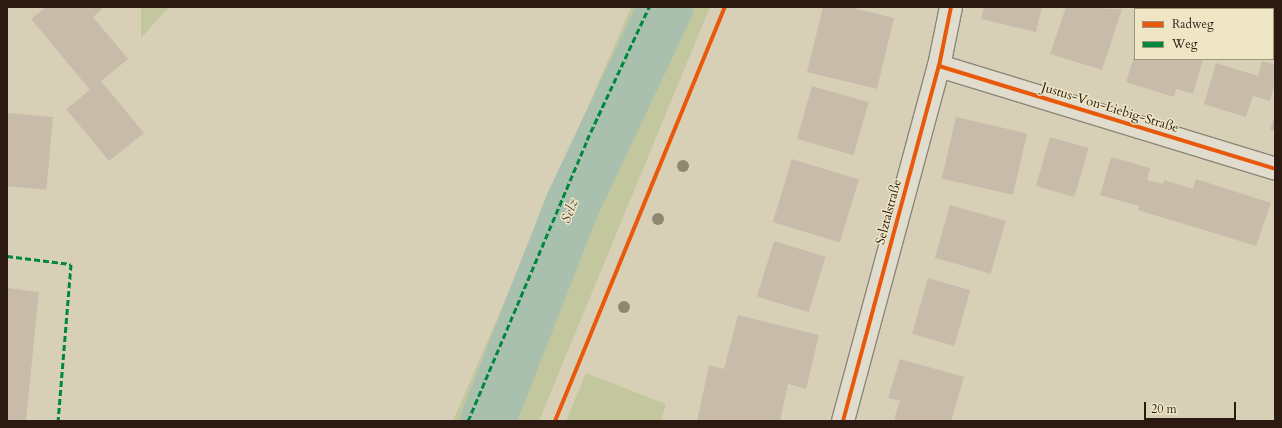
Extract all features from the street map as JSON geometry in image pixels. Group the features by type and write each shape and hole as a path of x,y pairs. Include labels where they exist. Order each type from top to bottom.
{"street":[{"name":"Selztalstraße","path":"843,421 939,66 951,7"},
{"name":"Justus-Von-Liebig-Straße","path":"939,66 1275,169"}],"green space":[{"path":"141,7 169,7 141,38"},
{"path":"631,7 710,7 539,421 453,421"},
{"path":"586,373 666,404 661,421 566,421"}],"building":[{"path":"46,7 104,7 93,17 128,59 101,81 144,133 109,161 66,109 90,90 31,19"},
{"path":"823,7 849,7 894,18 877,89 807,72"},
{"path":"984,7 1042,7 1036,32 981,19"},
{"path":"1066,7 1122,9 1102,70 1050,54"},
{"path":"1134,56 1134,60 1203,60 1193,94 1176,89 1174,97 1126,82"},
{"path":"1262,61 1275,65 1275,81 1270,101 1253,96 1246,117 1204,104 1216,63 1258,76"},
{"path":"812,86 869,102 854,155 797,139"},
{"path":"7,113 53,117 46,190 7,186"},
{"path":"1275,114 1275,131 1270,130"},
{"path":"956,117 1027,133 1013,195 942,178"},
{"path":"1050,137 1088,148 1074,197 1036,186"},
{"path":"1111,157 1150,168 1147,180 1163,184 1164,180 1193,189 1196,179 1271,203 1256,246 1138,210 1139,206 1100,195"},
{"path":"792,159 859,179 840,243 773,222"},
{"path":"950,205 1006,221 991,274 935,258"},
{"path":"774,241 826,257 809,312 757,296"},
{"path":"928,278 970,290 954,346 912,334"},
{"path":"7,288 39,292 26,421 7,421"},
{"path":"738,315 819,335 806,389 788,384 780,421 697,421 709,365 724,369"},
{"path":"900,359 964,377 951,421 903,421 894,419 900,401 888,398"}],"waterway":[{"name":"Selz","path":"487,421 573,202 665,7"}],"marked path":[{"path":"468,421 587,140 649,7"},
{"path":"7,256 71,264 58,421"}],"cycle path":[{"path":"555,421 725,7"},
{"path":"843,421 939,66 951,7"},
{"path":"939,66 1275,169"}]}
